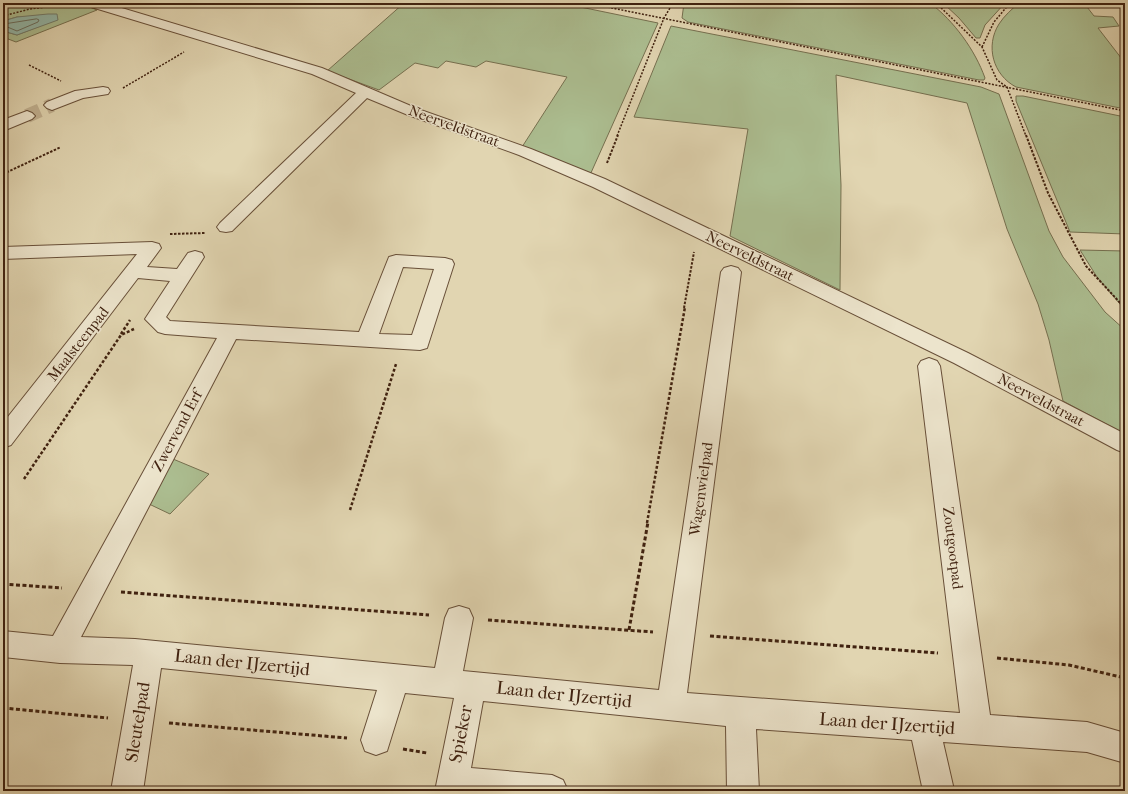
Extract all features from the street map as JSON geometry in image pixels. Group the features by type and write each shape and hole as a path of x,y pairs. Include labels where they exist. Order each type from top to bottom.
{"street":[{"name":"Neerveldstraat","path":"92,3 317,71 413,112 525,152 599,183 961,358 1125,444"},
{"path":"52,105 80,94 103,91"},
{"path":"226,227 365,92"},
{"path":"3,126 23,117"},
{"name":"Maalsteenpad","path":"3,252 152,248 135,272 3,439"},
{"path":"195,257 155,319 165,327 230,332 366,340 420,343 445,264 396,261 366,340"},
{"path":"135,272 184,276"},
{"name":"Wagenwielpad","path":"671,706 731,272"},
{"name":"Zwervend Erf","path":"60,650 230,332"},
{"name":"Zoutgootpad","path":"929,366 977,730"},
{"name":"Spieker","path":"459,618 458,685 453,776 552,791"},
{"name":"Laan der IJzertijd","path":"3,644 60,650 149,654 740,713 1086,737 1125,748"},
{"name":"Sleutelpad","path":"127,791 149,654"},
{"path":"376,740 395,678"},
{"path":"740,713 744,791"},
{"path":"924,726 938,790"}],"path":[{"path":"588,3 1125,111"},
{"path":"599,183 664,18 673,3"},
{"path":"936,3 982,47 997,80 1007,87 1048,193 1086,266 1125,308"},
{"path":"982,47 994,22 1010,3"},
{"path":"3,16 30,9 74,4"},
{"path":"103,91 120,90 208,39"},
{"path":"29,65 82,91 80,94"},
{"path":"3,174 61,147"},
{"path":"629,630 698,231"},
{"path":"24,479 121,335 155,319"},
{"path":"350,510 402,342"},
{"path":"3,584 967,655 1069,665 1125,678"},
{"path":"3,708 376,740 412,752 453,776"}],"shaded area":[{"path":"3,3 80,3 97,10 16,42 3,37 3,31 17,35 58,19 17,17 3,21"},
{"path":"404,3 561,3 658,23 590,175 522,147 567,77 486,61 476,67 446,61 438,68 415,63 379,90 327,71"},
{"path":"684,3 930,3 947,18 963,37 976,57 985,78 984,80 979,80 688,22 682,18"},
{"path":"943,3 1005,3 985,25 980,38 976,38 959,18"},
{"path":"1019,3 1084,3 1094,16 1113,17 1119,26 1098,28 1125,63 1125,109 1016,87 1008,82 997,68 992,50 993,41 1001,21"},
{"path":"671,26 981,87 999,94 1049,231 1063,257 1105,312 1125,330 1125,434 1063,401 1049,340 1038,304 1007,229 967,103 836,75 841,185 840,290 730,236 748,129 634,117"},
{"path":"1016,96 1023,96 1125,117 1125,234 1070,232 1016,101"},
{"path":"1080,250 1125,251 1125,310 1097,277"},
{"path":"173,459 209,474 170,514 149,504"}],"water":[{"path":"57,14 58,20 17,35 3,31 3,21 17,17"}],"tunnel":[{"path":"27,116 52,105"}]}
